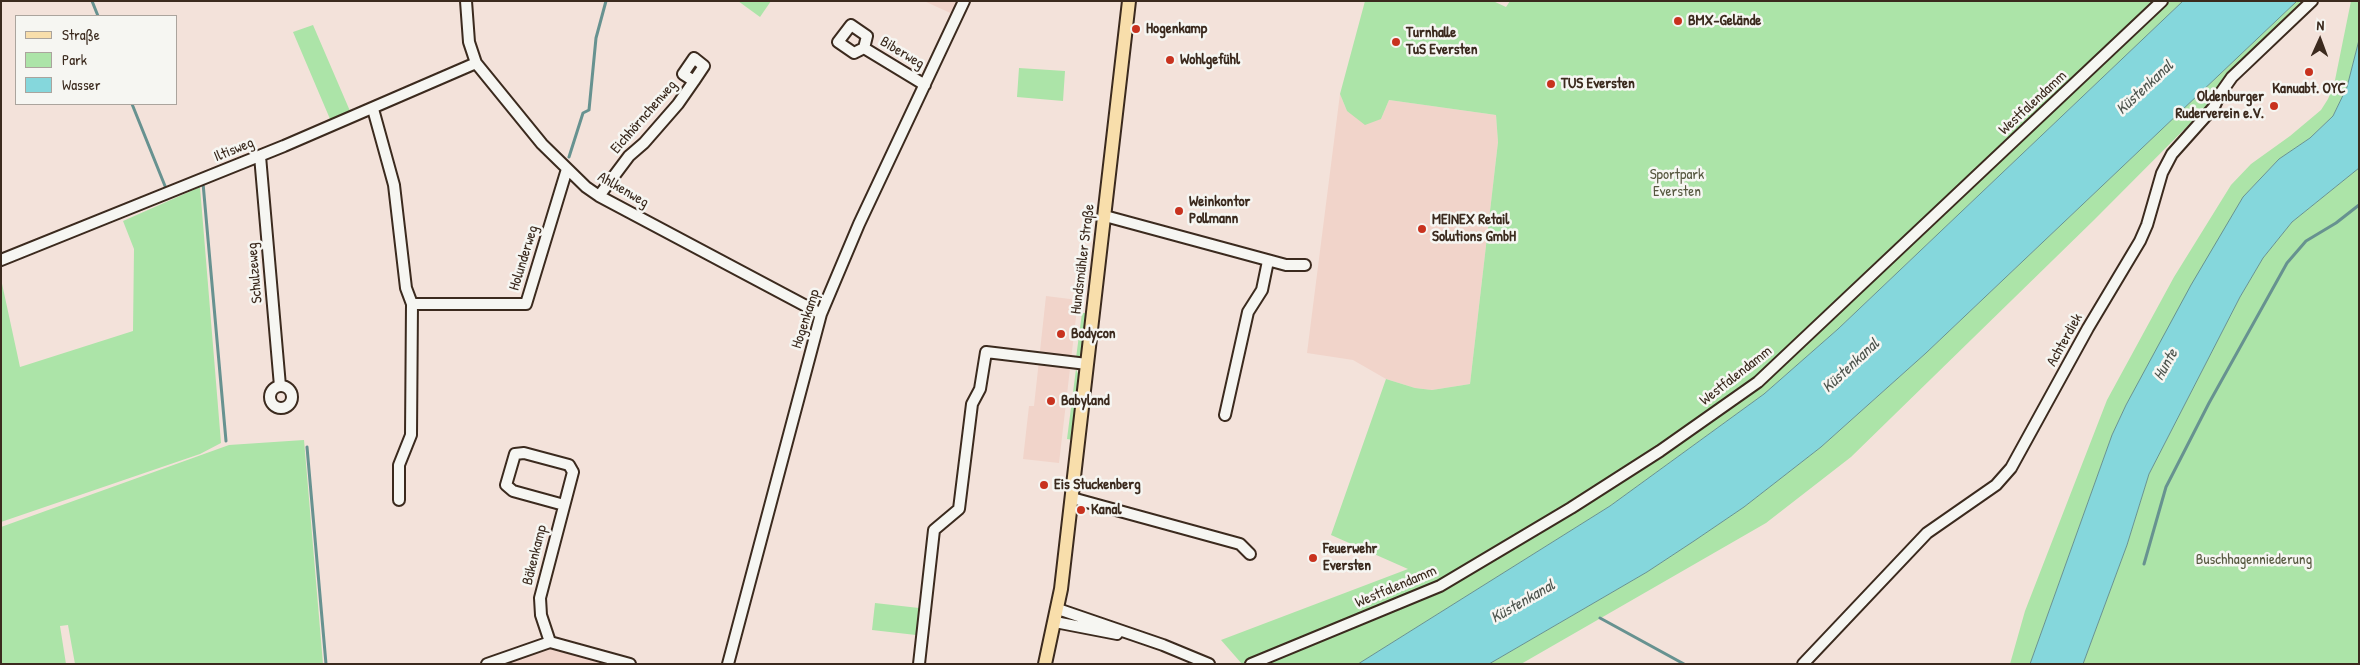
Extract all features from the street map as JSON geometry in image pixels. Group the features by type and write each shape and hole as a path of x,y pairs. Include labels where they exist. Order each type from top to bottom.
{"main road":[{"name":"Hundsmühler Straße","path":"1045,664 1058,608 1130,1"}],"street":[{"name":"Ahlkenweg","path":"466,1 469,42 476,63 542,144 567,169 598,196 821,314"},
{"name":"Hogenkamp","path":"728,664 821,314 859,224 964,1"},
{"name":"Westfalendamm","path":"1252,664 1440,586 1571,508 1660,451 1758,382 2162,1"},
{"name":"Achterdiek","path":"1804,664 1927,533 1996,485 2011,468 2088,328 2140,241 2147,225 2162,173 2172,154 2214,108 2220,94 2232,77 2312,1"},
{"name":"Biberweg","path":"864,48 924,85"},
{"name":"Iltisweg","path":"1,260 260,156 373,109 476,63"},
{"name":"Eichhörnchenweg","path":"598,196 630,156 678,104 694,82"},
{"path":"373,109 394,185 406,288 412,304 411,435 399,466 399,500"},
{"name":"Schulzeweg","path":"260,156 280,386"},
{"name":"Holunderweg","path":"412,304 526,304 567,169"},
{"path":"1105,216 1268,261 1286,265 1305,265"},
{"path":"1225,416 1248,312 1262,290 1268,261"},
{"path":"919,664 934,530 959,509 972,404 980,389 986,352 1087,364"},
{"name":"Bäkenkamp","path":"550,642 541,614 540,598 573,472 569,466 524,452 515,454 506,485 513,491 564,505"},
{"path":"1072,498 1240,544 1250,554"},
{"path":"1058,608 1209,664"},
{"path":"1055,622 1145,639"},
{"path":"487,664 550,642 630,664"}],"shaded area":[{"path":"924,1 964,1 957,16"},
{"path":"1340,94 1347,111 1381,119 1389,100 1496,115 1498,142 1470,384 1432,390 1415,388 1386,379 1353,360 1307,353"},
{"path":"1046,296 1078,300 1059,463 1023,459 1029,406 1034,406"},
{"path":"550,648 610,664 501,664"}],"green space":[{"path":"738,1 771,1 760,17"},
{"name":"Sportpark Eversten","path":"1365,1 1493,1 1506,7 1510,1 2183,1 1838,329 1764,394 1610,506 1358,664 1242,664 1221,640 1408,569 1331,535 1386,379 1415,388 1432,390 1470,384 1498,142 1496,115 1389,100 1381,119 1365,125 1347,111 1340,94"},
{"path":"2297,1 2312,1 2094,220 1851,457 1766,523 1521,664 1489,664 1647,572 1744,507 1821,447 1926,353"},
{"path":"2351,1 2359,1 2359,40 2347,87 2333,116 2310,138 2279,159 2243,197 2126,405 2112,435 2030,664 2010,664 2025,611 2107,400 2174,277 2231,185 2251,164 2290,136 2321,110 2328,99 2334,85"},
{"path":"313,25 353,118 333,126 293,32"},
{"path":"1019,68 1065,71 1063,101 1017,97"},
{"name":"Buschhagenniederung","path":"2359,168 2359,664 2083,664 2127,545 2149,474 2240,297 2263,258 2292,222"},
{"path":"200,187 221,443 200,454 1,522 1,279 20,367 133,331 134,249 123,221"},
{"path":"1082,313 1086,313 1083,339 1085,344 1082,355 1076,358"},
{"path":"1076,369 1081,380 1073,440 1067,439"},
{"path":"304,440 323,664 75,664 68,625 60,626 66,664 1,664 1,527 229,445"},
{"path":"875,603 919,608 916,635 872,630"}],"water":[{"name":"Küstenkanal","path":"2183,1 2297,1 1926,353 1821,447 1744,507 1647,572 1489,664 1358,664 1610,506 1764,394 1838,329"},
{"name":"Hunte","path":"2359,40 2359,168 2292,222 2263,258 2240,297 2149,474 2127,545 2083,664 2030,664 2112,435 2126,405 2191,285 2243,197 2279,159 2310,138 2333,116 2347,87"}],"waterway":[{"path":"92,1 98,15"},
{"path":"569,157 583,113 589,110 596,38 606,1"},
{"path":"132,105 165,186"},
{"path":"203,183 226,441"},
{"path":"2144,564 2166,487 2209,403 2287,263 2306,241 2336,223 2359,205"},
{"path":"307,447 326,664"},
{"path":"1600,618 1684,664"}],"place":[{"name":"BMX-Gelände","path":"1678,21"},
{"name":"Hogenkamp","path":"1136,29"},
{"name":"Turnhalle TuS Eversten","path":"1396,42"},
{"name":"Wohlgefühl","path":"1170,60"},
{"name":"Kanuabt. OYC","path":"2309,72"},
{"name":"TUS Eversten","path":"1551,84"},
{"name":"Oldenburger Ruderverein e.V.","path":"2274,106"},
{"name":"Weinkontor Pollmann","path":"1179,211"},
{"name":"MEINEX Retail Solutions GmbH","path":"1422,229"},
{"name":"Bodycon","path":"1061,334"},
{"name":"Babyland","path":"1051,401"},
{"name":"Eis Stuckenberg","path":"1044,485"},
{"name":"Kanal","path":"1081,510"},
{"name":"Feuerwehr Eversten","path":"1313,558"}]}
